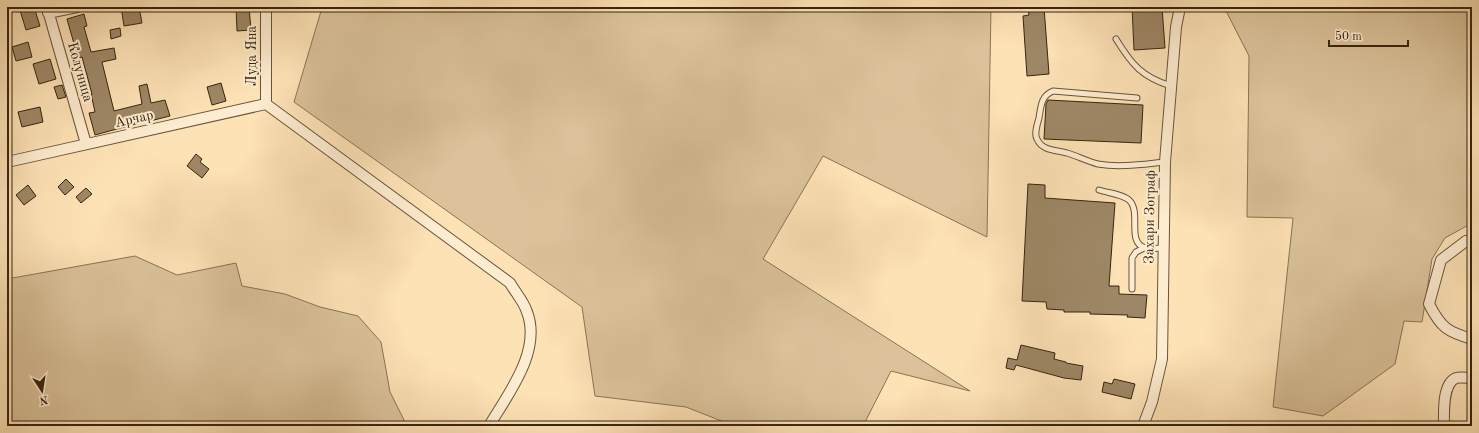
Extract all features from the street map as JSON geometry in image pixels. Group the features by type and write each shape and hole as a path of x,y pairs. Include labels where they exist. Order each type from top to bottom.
{"street":[{"path":"47,10 77,7"},
{"name":"Луда Яна","path":"266,7 266,104"},
{"name":"Захари Зограф","path":"1143,426 1152,402 1162,359 1165,162 1176,27 1180,7"},
{"name":"Колуница","path":"47,10 86,144"},
{"path":"266,104 510,283 527,312 532,338 522,370 489,426"},
{"name":"Арчар","path":"7,162 266,104"},
{"path":"1472,240 1466,241 1441,260 1430,304 1437,320 1453,333 1472,339"},
{"path":"1444,426 1444,404 1449,384 1457,378 1472,378"}],"lane":[{"path":"1116,39 1128,59 1142,72 1158,82 1171,86"},
{"path":"1137,98 1053,91 1042,99 1036,130 1036,138 1041,145 1049,149 1065,152 1098,164 1125,165 1165,162"},
{"path":"1099,190 1124,197 1130,201 1135,212 1134,234 1144,248"},
{"path":"1132,289 1132,258 1136,252 1144,248 1164,248"}],"shaded area":[{"path":"321,7 991,7 987,237 823,156 763,259 970,391 891,371 863,426 734,426 686,407 595,396 582,307 294,102"},
{"path":"1224,7 1472,7 1472,223 1445,238 1432,259 1422,322 1404,321 1395,364 1323,416 1273,407 1293,218 1247,217 1249,56"},
{"path":"135,256 177,275 236,263 242,286 285,294 320,307 358,316 381,342 390,392 407,426 7,426 7,279"}],"building":[{"path":"19,7 34,7 40,26 26,30"},
{"path":"121,7 139,7 142,23 124,26"},
{"path":"236,7 249,7 251,30 237,31"},
{"path":"1028,7 1044,7 1049,74 1027,76 1023,16 1029,15"},
{"path":"1132,7 1162,7 1165,48 1134,50"},
{"path":"84,14 87,26 84,27 91,52 114,48 116,59 102,62 114,111 142,104 139,86 147,84 151,103 165,100 170,116 95,135 89,113 95,112 92,94 82,57 78,58 67,19"},
{"path":"120,28 121,36 111,39 110,30"},
{"path":"28,42 32,57 16,61 12,47"},
{"path":"50,59 56,79 39,84 33,64"},
{"path":"221,83 226,101 212,105 207,87"},
{"path":"62,85 66,97 58,99 54,87"},
{"path":"1048,100 1143,105 1141,143 1044,139 1046,104"},
{"path":"40,107 43,122 22,127 18,112"},
{"path":"196,154 202,159 200,162 209,169 202,178 187,166"},
{"path":"66,179 74,187 65,195 58,187"},
{"path":"1028,184 1045,185 1045,198 1115,203 1109,286 1119,286 1119,294 1147,295 1145,318 1127,317 1128,315 1090,314 1090,312 1064,312 1064,310 1047,309 1046,302 1022,301"},
{"path":"28,185 36,196 24,205 16,195"},
{"path":"86,188 92,194 81,203 76,197"},
{"path":"1021,345 1055,353 1054,359 1083,366 1081,380 1064,378 1016,365 1014,370 1006,368 1008,358 1017,360"},
{"path":"1114,379 1135,384 1131,399 1102,392 1104,382 1112,384"}]}
